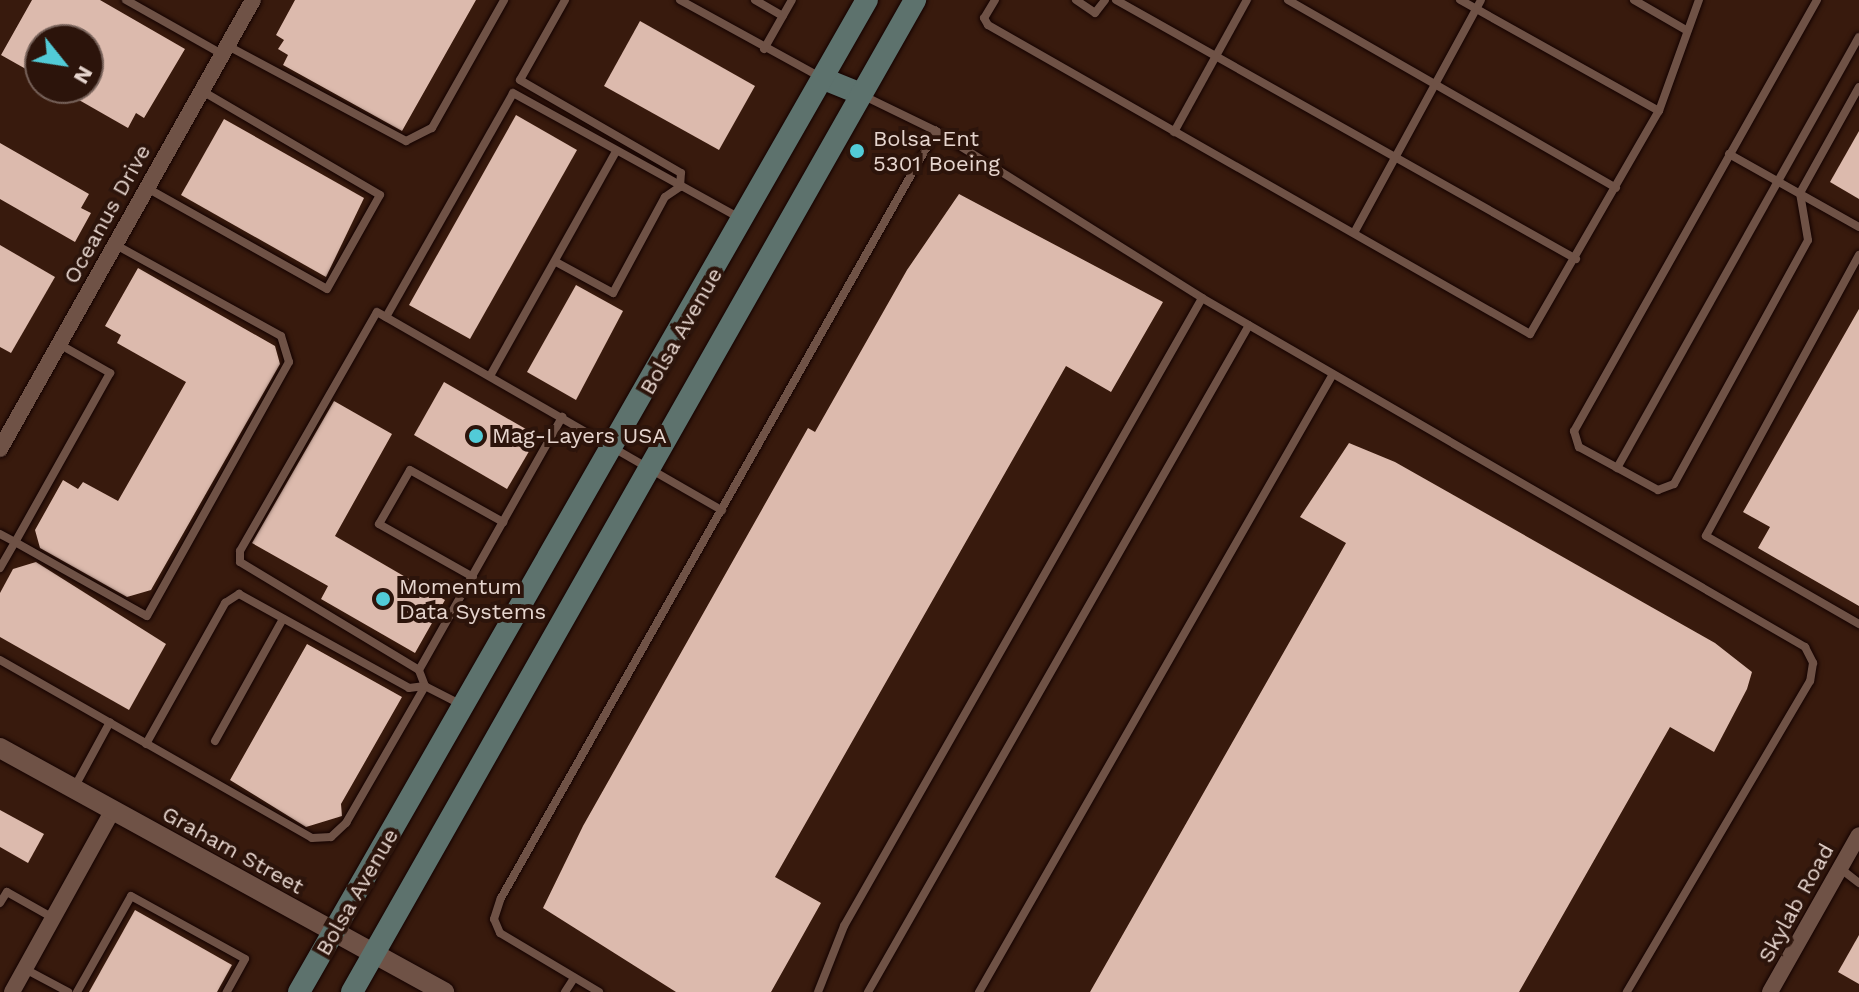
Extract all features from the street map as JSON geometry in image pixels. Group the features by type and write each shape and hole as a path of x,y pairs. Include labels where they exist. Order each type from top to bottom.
{"main road":[{"name":"Bolsa Avenue","path":"299,992 615,446 867,0"},
{"name":"Bolsa Avenue","path":"352,992 915,0"},
{"path":"824,79 861,94"}],"street":[{"name":"Oceanus Drive","path":"0,447 253,0"},
{"name":"Graham Street","path":"0,748 444,992"},
{"path":"12,992 113,810"},
{"name":"Skylab Road","path":"1770,992 1859,835"}],"lane":[{"path":"126,0 406,141 432,128 504,0"},
{"path":"565,0 520,80 681,173 680,187"},
{"path":"680,0 764,49 824,79"},
{"path":"755,0 783,16"},
{"path":"764,49 792,0"},
{"path":"995,0 984,18 988,25 1530,334 1659,111 1699,0"},
{"path":"1076,0 1095,13 1105,0"},
{"path":"1116,0 1576,259"},
{"path":"1174,132 1247,0"},
{"path":"1288,0 1616,188"},
{"path":"1460,0 1659,111"},
{"path":"1354,233 1481,0"},
{"path":"1634,0 1686,30"},
{"path":"1817,0 1574,431 1579,447 1658,490 1674,484 1808,240 1800,193 1859,87"},
{"path":"1617,468 1859,37"},
{"path":"147,188 327,289 350,249 380,195 202,91"},
{"path":"386,317 513,93 615,153 744,220"},
{"path":"861,94 936,131 1202,298 1805,647 1813,663 1810,681 1627,992"},
{"path":"599,992 500,933 497,909 936,131"},
{"path":"490,376 615,153"},
{"path":"1729,154 1859,227"},
{"path":"556,262 613,293 665,197 680,187"},
{"path":"0,534 147,616 289,362 281,336 115,245"},
{"path":"1859,255 1706,536 1859,624"},
{"path":"818,992 851,914 1202,298"},
{"path":"425,686 419,670 240,562 240,551 377,312 722,510"},
{"path":"868,992 1249,325"},
{"path":"0,568 110,373 59,344"},
{"path":"979,992 1333,374"},
{"path":"419,670 562,417"},
{"path":"473,577 379,524 410,470 503,522"},
{"path":"146,744 225,603 239,594 409,688 425,686 464,706"},
{"path":"215,741 283,619"},
{"path":"0,660 312,838 331,837 346,823 425,686"},
{"path":"74,789 110,722"},
{"path":"1840,868 1859,883"},
{"path":"0,903 7,892 54,918"},
{"path":"77,992 131,896 245,959 227,992"},
{"path":"25,969 68,992"},
{"path":"565,992 574,978"}],"shaded area":[{"path":"0,0 1859,0 1859,992 0,992"}],"building":[{"path":"32,0 100,0 185,49 144,118 136,113 128,128 86,104 104,104 104,24 24,24 24,68 1,55"},
{"path":"295,0 476,0 402,131 283,65 288,55 278,49 284,40 276,35"},
{"path":"640,21 755,86 719,150 604,86"},
{"path":"516,115 577,150 470,339 409,305"},
{"path":"224,119 364,198 326,277 181,195"},
{"path":"1859,131 1859,199 1830,182"},
{"path":"0,143 89,194 81,208 91,213 75,242 0,199"},
{"path":"959,194 1163,302 1111,392 1066,366 775,877 821,903 771,992 676,992 543,908 583,826 808,428 815,432 907,270"},
{"path":"0,245 55,277 11,353 0,347"},
{"path":"138,268 275,346 280,364 151,590 127,597 40,548 35,530 63,480 78,489 83,482 118,501 186,382 117,343 121,335 105,326"},
{"path":"576,285 623,311 576,400 527,372"},
{"path":"1859,309 1859,606 1758,548 1770,527 1743,512"},
{"name":"Mag-Layers USA","path":"444,382 538,436 507,489 414,435"},
{"path":"334,401 392,434 335,536 445,600 415,653 321,599 328,586 252,543"},
{"path":"1349,443 1395,462 1715,643 1752,672 1747,689 1714,752 1670,727 1519,992 1090,992 1346,543 1300,517"},
{"path":"36,562 166,644 129,710 0,637 0,593 13,569"},
{"path":"307,644 402,697 341,804 342,816 306,827 230,780"},
{"path":"0,810 44,834 28,863 0,847"},
{"path":"135,910 232,965 217,992 89,992"},
{"path":"1859,935 1859,984 1838,972"}],"place":[{"name":"Bolsa-Ent 5301 Boeing","path":"857,151"},
{"name":"Mag-Layers USA","path":"476,436"},
{"name":"Momentum Data Systems","path":"383,599"}]}
